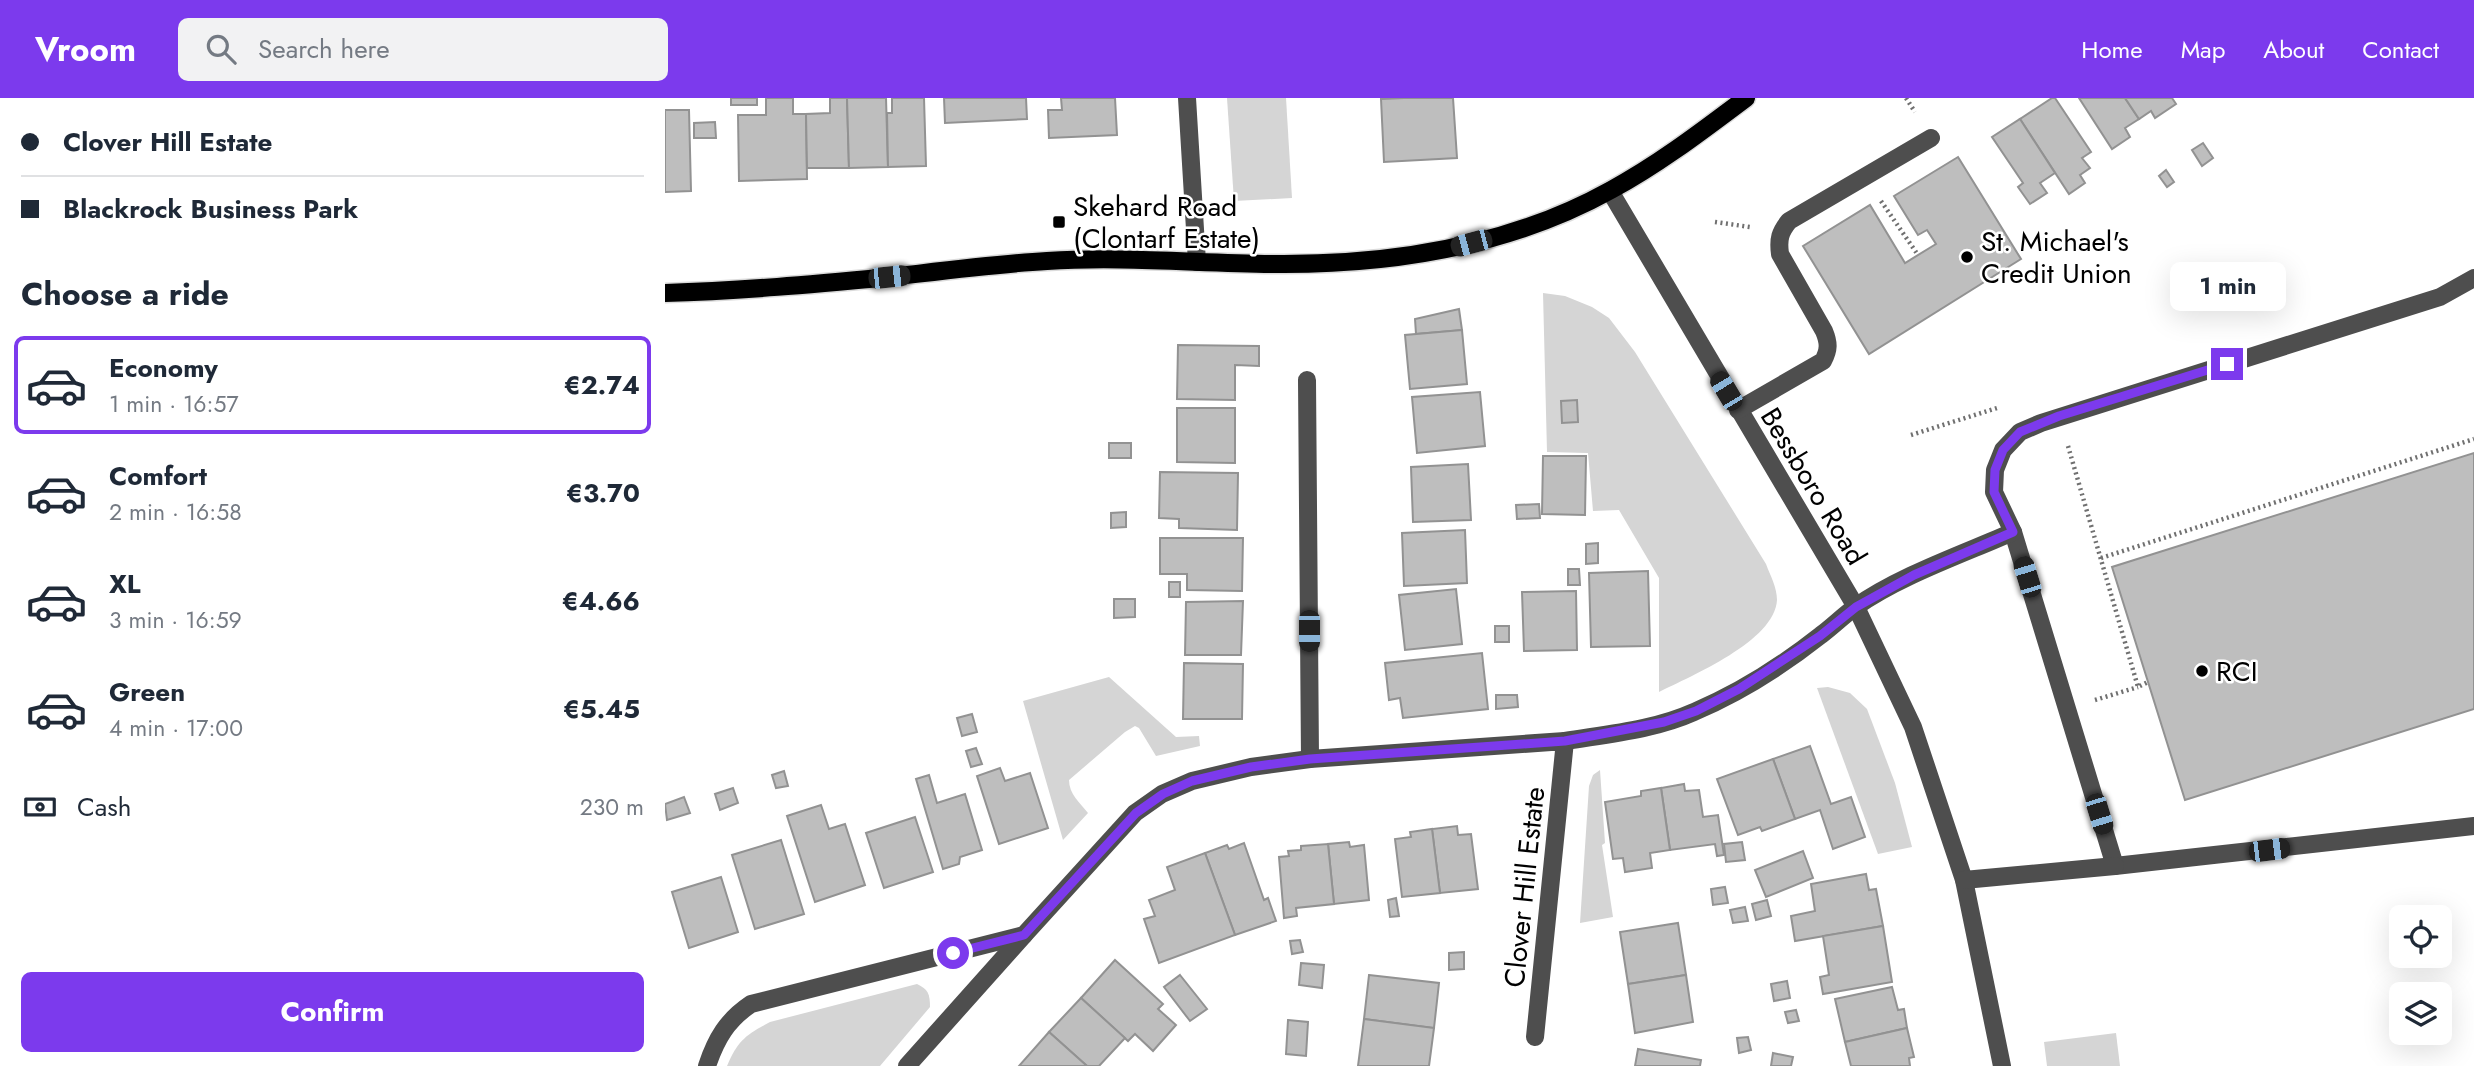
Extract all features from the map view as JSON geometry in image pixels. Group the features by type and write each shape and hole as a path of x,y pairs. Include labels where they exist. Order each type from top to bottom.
{"main road":[{"path":"665,293 835,282 1048,261 1124,259 1286,264 1400,257 1453,248 1517,231 1562,214 1610,191 1657,163 1746,98"}],"street":[{"path":"1187,98 1197,262"},
{"path":"1738,410 1823,361 1828,352 1829,341 1780,254 1781,230 1789,221 1931,138"},
{"name":"Bessboro Road","path":"1610,191 1856,607 1913,727 1964,880 2002,1066"},
{"path":"2115,866 2013,532 1994,492 1995,470 2003,450 2020,432 2059,416 2440,297 2474,278"},
{"path":"1307,380 1310,759"},
{"name":"Clover Hill Estate","path":"907,1066 1136,813 1163,794 1192,781 1251,767 1310,759 1565,741 1664,722 1696,711 1739,689 1781,663 1856,607 1914,575 2013,532"},
{"name":"Clover Hill Estate","path":"1535,1037 1565,741"},
{"path":"1964,880 2474,826"},
{"path":"707,1066 713,1046 722,1031 735,1014 751,1004 1024,935"}],"path":[{"path":"1865,176 1918,255"},
{"path":"2059,416 2137,687"},
{"path":"2101,558 2474,439"},
{"path":"2067,709 2148,682"}],"shaded area":[{"path":"1227,98 1286,98 1292,198 1234,201"},
{"path":"1543,293 1565,296 1592,307 1609,318 1635,352 1766,564 1775,586 1777,600 1773,615 1747,643 1710,667 1659,692 1659,578 1619,510 1593,511 1588,453 1547,452"},
{"path":"1109,677 1176,737 1199,736 1200,746 1156,756 1139,728 1135,726 1125,732 1069,780 1073,794 1088,813 1063,840 1023,701"},
{"path":"1828,687 1850,693 1867,709 1895,783 1912,847 1878,854 1817,688"},
{"path":"1600,770 1605,843 1602,845 1613,917 1580,923 1589,786 1593,775"},
{"path":"917,984 928,992 930,1007 880,1066 727,1066 744,1039 770,1022"},
{"path":"2116,1033 2120,1066 2047,1066 2044,1042"}],"building":[{"path":"731,98 757,98 757,105 731,105"},
{"path":"766,98 793,98 793,114 806,114 807,179 739,181 738,115 766,115"},
{"path":"830,98 847,98 849,168 807,168 806,114 830,113"},
{"path":"847,98 886,98 888,167 849,168"},
{"path":"892,98 924,98 926,166 888,167 887,113 892,113"},
{"path":"944,98 1026,98 1027,119 945,123"},
{"path":"1061,98 1115,98 1117,135 1049,138 1048,110 1062,110"},
{"path":"1453,98 1457,158 1384,162 1381,99"},
{"path":"2055,98 2091,152 2082,158 2090,168 2080,175 2085,183 2069,194 2020,119"},
{"path":"2079,98 2125,98 2139,119 2125,128 2130,137 2112,149"},
{"path":"2125,98 2172,98 2176,104 2155,118 2151,111 2139,119"},
{"path":"665,110 689,110 691,191 665,192"},
{"path":"2020,119 2055,173 2040,183 2047,193 2030,204 2018,187 2023,183 1992,137"},
{"path":"715,122 716,138 694,138 694,123"},
{"path":"2203,143 2213,158 2202,166 2192,150"},
{"name":"St. Michael's Credit Union","path":"1958,157 2021,259 1869,354 1803,246 1870,205 1905,263 1936,244 1927,230 1918,235 1894,196"},
{"path":"2166,170 2174,182 2167,187 2159,176"},
{"path":"1459,309 1462,330 1416,334 1415,319"},
{"path":"1462,330 1467,384 1410,389 1405,335"},
{"path":"1178,345 1259,346 1259,366 1235,365 1235,400 1177,399"},
{"path":"1480,392 1485,446 1417,453 1412,397"},
{"path":"1577,400 1578,422 1562,423 1561,401"},
{"path":"1177,408 1235,408 1235,463 1177,462"},
{"path":"1109,443 1131,443 1131,458 1109,458"},
{"path":"2474,453 2474,709 2185,800 2112,567"},
{"path":"1543,456 1586,456 1585,515 1542,514"},
{"path":"1468,464 1471,520 1413,522 1411,467"},
{"path":"1160,472 1238,473 1237,530 1179,528 1179,519 1159,518"},
{"path":"1539,504 1540,518 1517,519 1516,505"},
{"path":"1126,512 1126,527 1111,528 1111,513"},
{"path":"1465,530 1467,583 1404,586 1402,533"},
{"path":"1160,538 1243,538 1242,591 1187,590 1187,574 1160,574"},
{"path":"1598,543 1598,563 1586,564 1586,544"},
{"path":"1568,569 1579,569 1580,585 1568,585"},
{"path":"1648,571 1650,646 1591,647 1589,573"},
{"path":"1169,582 1180,582 1180,597 1169,597"},
{"path":"1456,589 1462,644 1405,650 1399,595"},
{"path":"1576,591 1577,650 1524,651 1522,592"},
{"path":"1114,599 1135,599 1135,617 1114,618"},
{"path":"1243,601 1241,655 1185,655 1186,602"},
{"path":"1495,626 1509,626 1509,642 1495,642"},
{"path":"1482,653 1488,709 1403,718 1400,698 1389,700 1385,663"},
{"path":"1184,663 1243,664 1242,719 1183,719"},
{"path":"1496,695 1517,695 1518,707 1496,709"},
{"path":"972,714 977,732 962,736 957,718"},
{"path":"1810,746 1831,804 1851,797 1865,837 1833,849 1820,810 1795,819 1773,759"},
{"path":"976,748 982,764 971,767 966,751"},
{"path":"1773,759 1795,819 1762,831 1760,827 1738,835 1717,779"},
{"path":"1000,768 1005,781 1030,773 1048,828 999,844 977,776"},
{"path":"784,771 788,786 776,788 772,775"},
{"path":"929,775 937,803 965,794 982,850 960,857 959,864 943,869 916,779"},
{"path":"1684,784 1685,791 1699,790 1703,817 1718,815 1724,855 1717,856 1715,844 1670,850 1661,788"},
{"path":"733,788 738,803 720,810 715,794"},
{"path":"1661,788 1670,850 1650,853 1652,868 1625,872 1623,858 1613,859 1605,802 1641,796 1641,791"},
{"path":"684,797 690,813 667,820 665,804"},
{"path":"821,805 829,829 845,824 865,885 815,902 787,816"},
{"path":"915,817 933,872 884,888 866,833"},
{"path":"1457,826 1458,835 1471,834 1478,889 1440,893 1432,829"},
{"path":"1432,829 1440,893 1402,897 1395,839 1411,837 1410,832"},
{"path":"781,840 804,914 755,929 732,855"},
{"path":"1349,842 1350,847 1364,845 1369,900 1334,904 1328,844"},
{"path":"1742,842 1745,860 1726,862 1724,844"},
{"path":"1244,843 1264,900 1268,898 1276,921 1235,935 1205,853 1227,845 1229,849"},
{"path":"1328,844 1334,904 1296,908 1297,916 1284,918 1279,857 1289,856 1288,851 1301,850 1301,846"},
{"path":"1803,851 1813,878 1766,897 1755,870"},
{"path":"1205,853 1235,935 1159,963 1144,919 1155,916 1149,900 1175,890 1167,867"},
{"path":"1866,874 1869,890 1876,889 1883,926 1795,941 1791,916 1815,911 1811,884"},
{"path":"721,877 738,932 689,948 672,892"},
{"path":"1725,887 1728,903 1713,905 1711,889"},
{"path":"1396,898 1399,916 1390,917 1388,900"},
{"path":"1767,900 1771,916 1756,920 1752,904"},
{"path":"1745,907 1748,921 1733,923 1730,910"},
{"path":"1678,923 1686,975 1628,984 1620,932"},
{"path":"1883,926 1892,982 1823,994 1820,977 1829,975 1823,936"},
{"path":"1300,940 1303,952 1292,954 1290,941"},
{"path":"1464,952 1464,969 1449,970 1449,953"},
{"path":"1115,960 1163,1004 1158,1009 1176,1025 1153,1051 1135,1034 1128,1041 1081,998"},
{"path":"1301,963 1324,965 1322,988 1299,985"},
{"path":"1180,975 1207,1009 1190,1021 1164,987"},
{"path":"1369,975 1439,983 1434,1028 1364,1019"},
{"path":"1686,975 1693,1022 1635,1033 1628,984"},
{"path":"1787,981 1790,998 1774,1001 1771,984"},
{"path":"1892,987 1898,1010 1904,1009 1907,1028 1845,1042 1835,999"},
{"path":"1081,998 1125,1038 1099,1066 1087,1066 1049,1032"},
{"path":"1796,1010 1799,1021 1788,1023 1785,1012"},
{"path":"1364,1019 1434,1028 1429,1066 1358,1066"},
{"path":"1288,1020 1308,1022 1306,1056 1286,1054"},
{"path":"1907,1028 1914,1057 1909,1058 1910,1066 1851,1066 1845,1042"},
{"path":"1049,1032 1087,1066 1019,1066"},
{"path":"1748,1037 1751,1050 1739,1053 1737,1038"},
{"path":"1638,1049 1701,1060 1700,1066 1635,1066"},
{"path":"1773,1053 1793,1057 1791,1066 1771,1066"}],"place":[{"name":"Skehard Road (Clontarf Estate)","path":"1059,222"},
{"name":"St. Michael's Credit Union","path":"1967,257"},
{"name":"RCI","path":"2202,671"}],"route":[{"path":"953,953 1024,935 1136,813 1163,794 1192,781 1251,767 1310,759 1565,741 1664,722 1696,711 1781,663 1856,607 1914,575 2013,532 1994,492 1995,470 2003,450 2020,432 2059,416 2227,364"}]}
